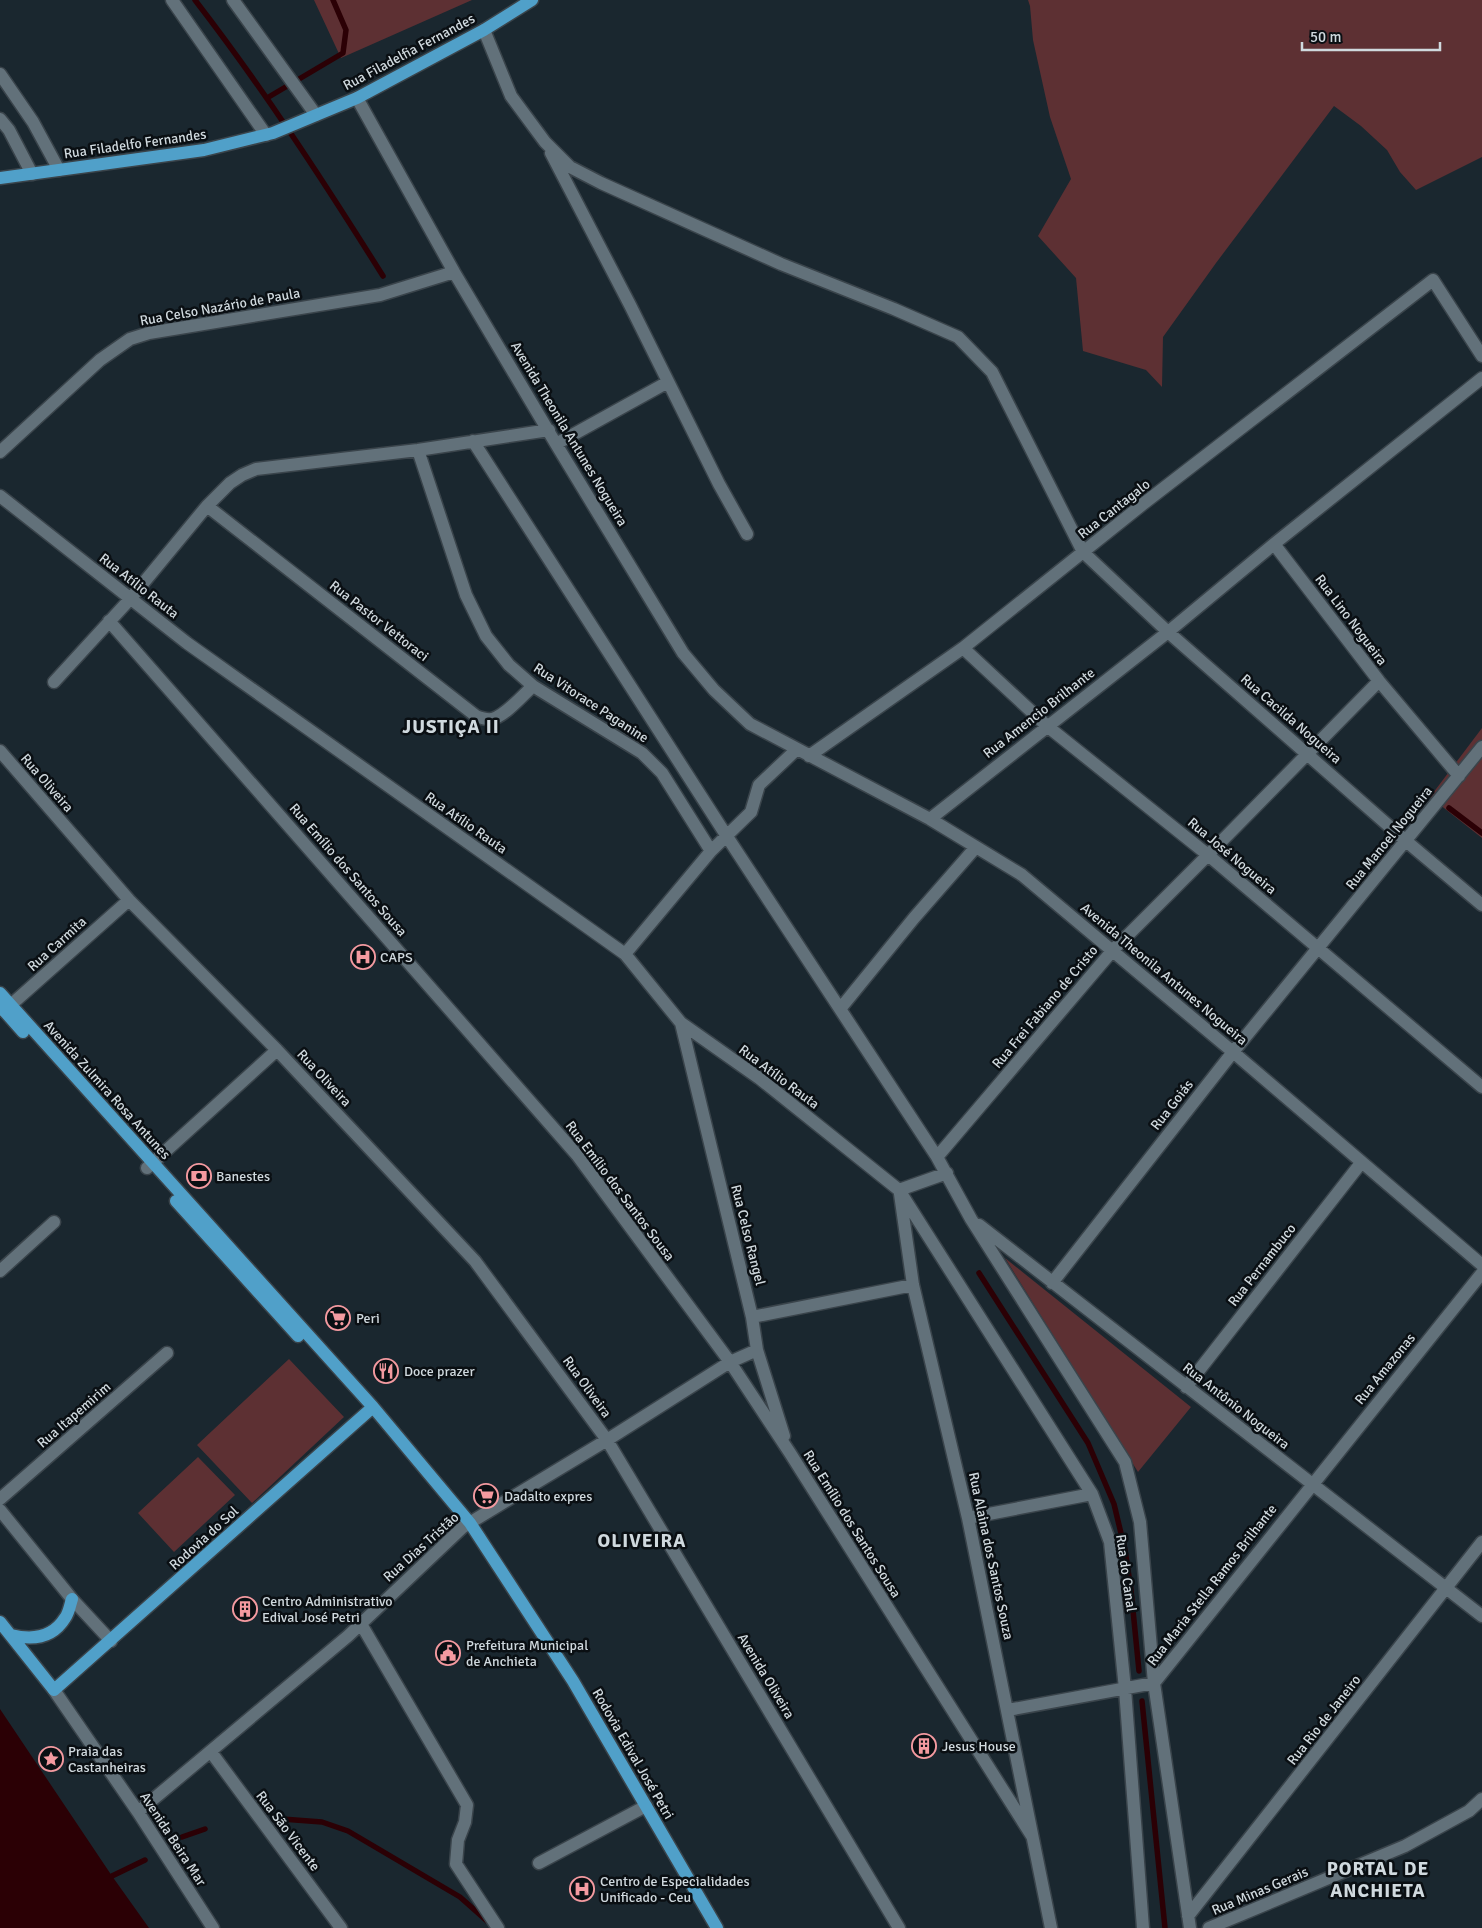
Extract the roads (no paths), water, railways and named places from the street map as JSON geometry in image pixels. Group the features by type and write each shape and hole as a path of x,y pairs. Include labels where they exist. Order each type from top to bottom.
{"main road":[{"name":"Rua Filadelfia Fernandes","path":"297,124 357,98 484,30 532,0"},
{"name":"Rua Filadelfo Fernandes","path":"0,178 204,150 270,134 297,124"},
{"name":"Avenida Zulmira Rosa Antunes","path":"0,993 5,1007 150,1165 274,1310 370,1409"},
{"name":"Rodovia Edival José Petri","path":"370,1409 466,1525 717,1928"},
{"name":"Rodovia do Sol","path":"54,1690 111,1642 370,1409"},
{"path":"11,1635 28,1639 42,1637 53,1631 65,1618 72,1599"},
{"name":"Avenida Beira Mar","path":"0,1622 54,1690"},
{"name":"Rodovia Edival José Petri","path":"642,1808 708,1928"}],"street":[{"path":"172,0 270,134"},
{"path":"233,0 316,115"},
{"path":"484,30 511,96 545,142 630,305 719,484 747,534"},
{"path":"0,74 33,122 59,170"},
{"name":"Avenida Theonila Antunes Nogueira","path":"357,98 454,272 556,444 683,653 714,690 750,724 796,750 930,819 1022,875 1113,950 1482,1265"},
{"path":"0,119 9,130 32,174"},
{"name":"Rua Cacilda Nogueira","path":"545,142 570,166 601,183 781,264 958,337 992,372 1084,552 1168,632 1406,842 1482,905"},
{"name":"Rua Celso Nazário de Paula","path":"0,452 100,360 130,339 150,333 380,295 454,272"},
{"name":"Rua Cantagalo","path":"809,756 963,648 1433,280 1482,356"},
{"name":"Rua Amencio Brilhante","path":"930,819 1168,632 1274,544 1482,378"},
{"path":"556,444 668,382"},
{"path":"54,682 130,598 208,506 230,483 242,475 256,470 418,450 549,430"},
{"path":"473,441 726,835 937,1157 971,1219"},
{"name":"Rua Vitorace Paganine","path":"418,450 466,595 486,636 509,665 534,686 642,753 662,773 711,851"},
{"name":"Rua Atílio Rauta","path":"0,496 187,643 625,954 681,1023 758,1078 900,1190"},
{"name":"Rua Pastor Vettoraci","path":"208,506 476,716 493,719 501,715 534,686"},
{"name":"Rua Lino Nogueira","path":"1274,544 1379,681 1308,754"},
{"name":"Rua Emílio dos Santos Sousa","path":"109,621 577,1155 730,1362 790,1453 1032,1836"},
{"name":"Rua José Nogueira","path":"963,648 1047,726 1319,948 1482,1087"},
{"path":"1379,681 1458,776"},
{"name":"Rua Manoel Nogueira","path":"1319,948 1482,747"},
{"path":"625,954 711,851 751,812 759,785 796,750"},
{"name":"Rua Oliveira","path":"0,751 129,900 277,1050 475,1261 607,1440"},
{"name":"Rua Frei Fabiano de Cristo","path":"937,1157 1113,950 1308,754"},
{"path":"840,1009 914,918 976,847"},
{"name":"Rua Carmita","path":"5,1007 129,900"},
{"name":"Rua Goiás","path":"1052,1283 1233,1052 1319,948"},
{"name":"Rua Celso Rangel","path":"681,1023 752,1317 757,1350 790,1453"},
{"path":"150,1165 277,1050"},
{"name":"Rua Pernambuco","path":"1186,1387 1361,1162"},
{"path":"900,1190 947,1173"},
{"name":"Rua Alaina dos Santos Souza","path":"900,1190 913,1285 968,1518 1051,1928"},
{"name":"Rua do Canal","path":"900,1190 1092,1494 1110,1542 1125,1689 1143,1928"},
{"name":"Rua do Canal","path":"971,1219 1125,1462 1140,1522 1154,1683 1189,1922"},
{"name":"Rua Antônio Nogueira","path":"971,1219 1482,1616"},
{"path":"0,1271 54,1222"},
{"name":"Rua Amazonas","path":"1312,1484 1482,1273"},
{"path":"752,1317 913,1285"},
{"name":"Rua Dias Tristão","path":"138,1812 360,1624 466,1525 607,1440 730,1362 757,1350"},
{"name":"Rua Itapemirim","path":"0,1499 167,1353"},
{"name":"Avenida Oliveira","path":"607,1440 898,1928"},
{"name":"Rua Maria Stella Ramos Brilhante","path":"1008,1710 1154,1683 1312,1484"},
{"path":"968,1518 1092,1494"},
{"path":"0,1510 72,1599 111,1642"},
{"name":"Rua Rio de Janeiro","path":"1189,1922 1482,1542"},
{"path":"360,1624 467,1805 466,1822 458,1840 456,1864 498,1928"},
{"name":"Avenida Beira Mar","path":"54,1690 138,1812 212,1928"},
{"name":"Rua São Vicente","path":"211,1752 341,1928"},
{"name":"Rua Minas Gerais","path":"1209,1928 1405,1846 1469,1811 1482,1799"},
{"path":"540,1863 642,1808"}],"waterway":[{"path":"195,0 245,67 383,276"},
{"path":"267,98 343,53 346,30 333,0"},
{"path":"1449,808 1482,833"},
{"path":"979,1273 1088,1443 1114,1504 1125,1550 1131,1590 1139,1671"},
{"path":"1142,1701 1165,1928"},
{"path":"282,1819 322,1822 348,1831 460,1897 487,1921"},
{"path":"182,1837 205,1829"},
{"path":"112,1876 145,1860"}],"place":[{"name":"CAPS","path":"363,957"},
{"name":"Banestes","path":"199,1176"},
{"name":"Peri","path":"338,1318"},
{"name":"Doce prazer","path":"386,1371"},
{"name":"Dadalto expres","path":"486,1496"},
{"name":"Centro Administrativo Edival José Petri","path":"245,1609"},
{"name":"Prefeitura Municipal de Anchieta","path":"448,1653"},
{"name":"Jesus House","path":"924,1746"},
{"name":"Praia das Castanheiras","path":"51,1759"},
{"name":"Centro de Especialidades Unificado - Ceu","path":"582,1889"}],"district":[{"name":"JUSTIÇA II","path":"451,727"},
{"name":"OLIVEIRA","path":"642,1541"},
{"name":"PORTAL DE ANCHIETA","path":"1378,1880"}]}
